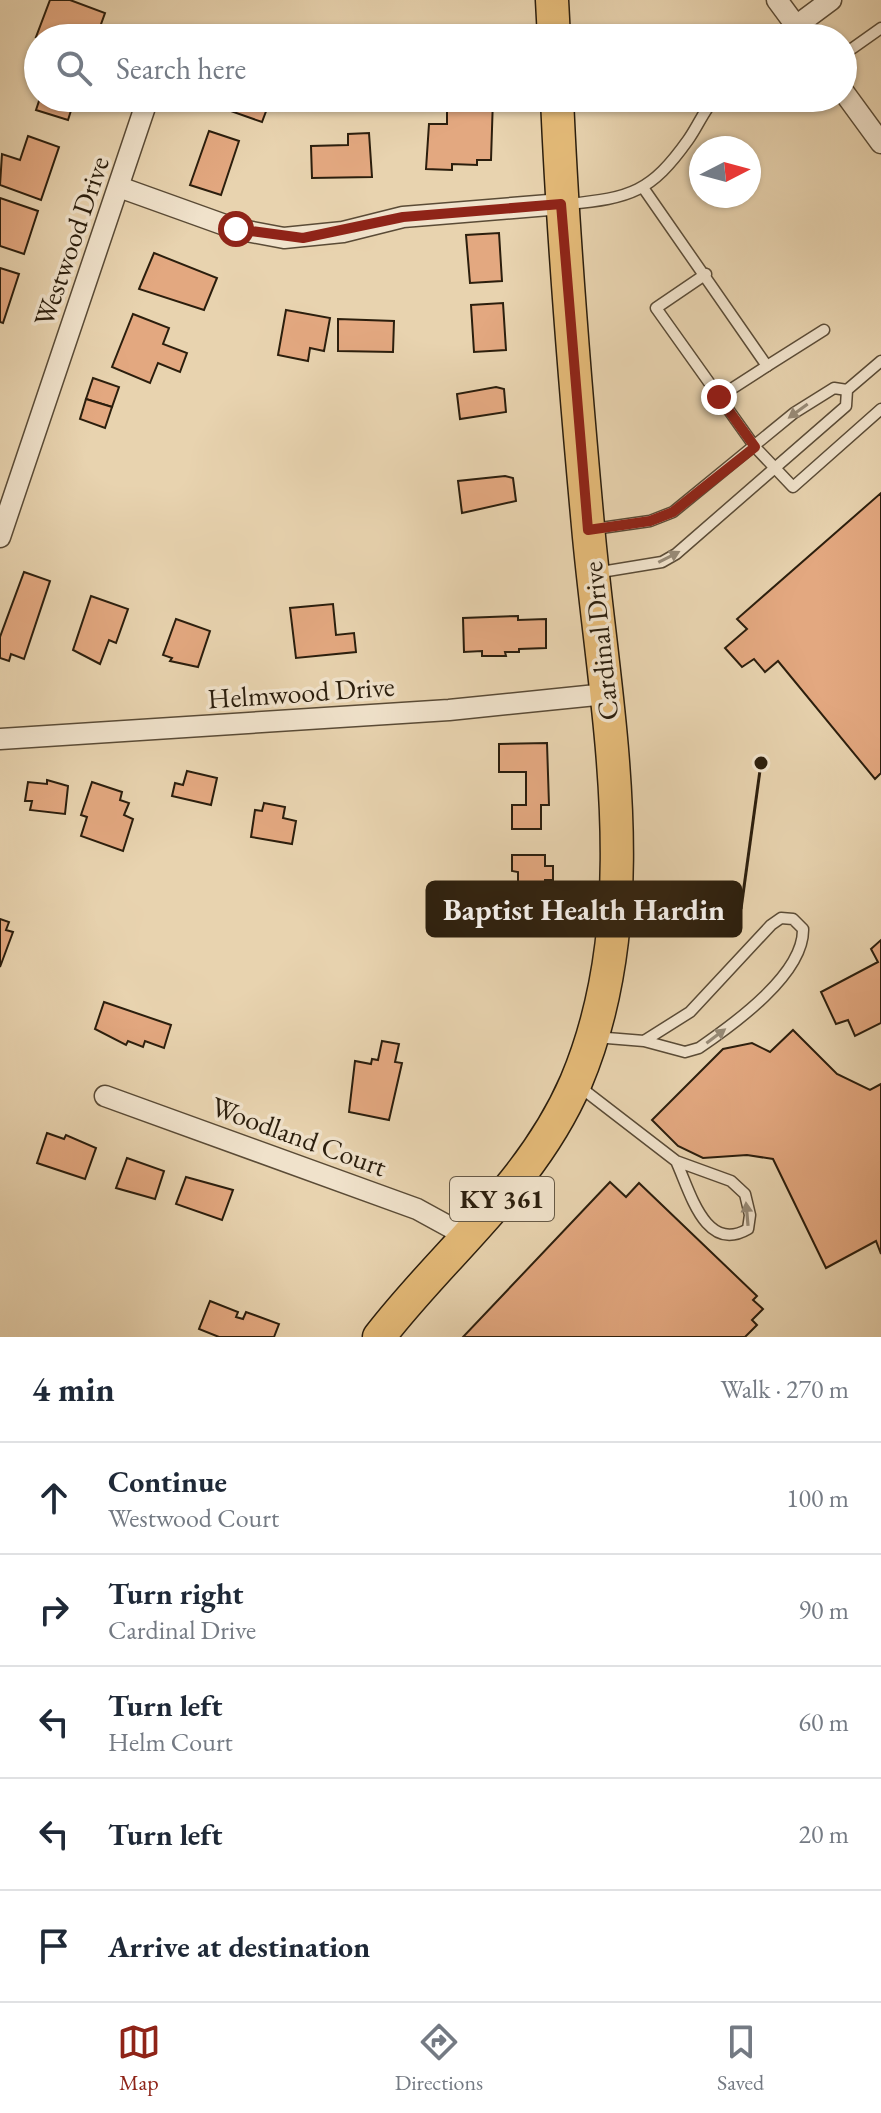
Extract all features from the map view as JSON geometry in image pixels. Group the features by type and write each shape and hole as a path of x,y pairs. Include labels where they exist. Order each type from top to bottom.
{"main road":[{"path":"552,0 553,24"},
{"name":"Cardinal Drive","path":"558,112 561,204 588,530 606,694 616,865 612,939 592,1037 575,1084"},
{"name":"KY 361","path":"379,1337 470,1238 531,1163 575,1084"}],"street":[{"path":"777,0 789,24"},
{"path":"805,24 831,0"},
{"path":"857,110 881,143"},
{"name":"Westwood Drive","path":"0,537 143,112"},
{"path":"119,187 236,229 284,238 343,232 403,217 561,204"},
{"name":"Helmwood Drive","path":"0,739 449,710 606,694"},
{"name":"Woodland Court","path":"105,1096 417,1209 470,1238"}],"lane":[{"path":"857,45 881,28"},
{"path":"561,204 621,197 644,189 661,174 705,112"},
{"path":"644,189 706,274 767,366"},
{"path":"706,274 656,308 755,447 793,487 881,409"},
{"path":"719,397 824,330"},
{"path":"593,573 662,562 676,554 846,406 847,390 881,361"},
{"path":"588,530 650,521 673,512 794,413 834,388 847,390"},
{"path":"592,1037 644,1041 685,1052 699,1048 719,1034 796,961 803,946 803,929 793,919 781,918 771,925 690,1012 644,1041"},
{"path":"575,1084 676,1161 731,1181 745,1194 750,1215 748,1229 737,1235 724,1236 709,1229 676,1161"}],"building":[{"path":"50,0 70,0 105,13 101,24 41,24"},
{"path":"42,112 71,112 68,120"},
{"path":"233,112 266,112 262,122"},
{"path":"447,112 493,112 491,160 477,160 477,165 452,164 452,170 426,169 429,124 447,124"},
{"path":"209,131 239,141 221,195 190,185"},
{"path":"369,133 372,177 312,178 311,146 348,145 348,134"},
{"path":"28,136 59,147 41,200 0,185 2,154 20,160"},
{"path":"0,198 38,211 24,254 0,246"},
{"path":"499,233 502,281 470,283 466,235"},
{"path":"154,253 217,278 204,310 139,289"},
{"path":"0,268 19,274 3,323 0,322"},
{"path":"503,303 506,350 474,352 471,305"},
{"path":"286,310 330,318 324,351 310,348 308,361 278,355"},
{"path":"133,314 169,328 163,344 187,353 180,372 158,363 150,383 112,367"},
{"path":"338,319 394,321 393,352 338,351"},
{"path":"93,378 119,387 112,407 86,399"},
{"path":"496,387 504,389 506,412 460,419 457,394"},
{"path":"86,399 112,407 105,428 80,419"},
{"path":"505,476 513,478 516,501 462,513 458,481"},
{"path":"881,493 881,773 875,779 778,661 765,672 754,659 742,667 725,648 747,629 737,619"},
{"path":"24,572 50,581 24,659 11,654 9,661 0,658 0,637"},
{"path":"91,596 128,609 116,643 109,640 100,664 73,650"},
{"path":"333,604 336,635 354,633 356,652 296,658 290,608"},
{"path":"518,616 518,620 546,619 546,648 519,649 519,652 505,652 506,656 482,656 482,651 464,652 463,618"},
{"path":"176,619 210,631 198,667 170,661 172,658 163,655"},
{"path":"547,743 549,805 541,805 541,829 512,829 512,805 526,805 526,772 499,772 499,744"},
{"path":"187,771 217,778 211,805 172,796 175,783 183,785"},
{"path":"47,780 68,786 65,814 30,810 32,801 25,801 28,782 47,784"},
{"path":"92,782 122,792 120,800 129,803 124,815 133,819 123,851 81,836 87,817 81,815"},
{"path":"264,803 285,807 283,818 296,821 292,844 251,837 255,810 262,811"},
{"path":"512,855 545,855 545,866 553,866 553,880 545,880 545,890 518,890 518,872 512,871"},
{"path":"0,919 9,922 6,930 13,932 0,967"},
{"path":"881,940 881,1023 855,1036 848,1020 836,1024 821,992 878,962 871,949"},
{"path":"104,1002 171,1025 164,1048 145,1041 143,1047 128,1041 126,1045 95,1029"},
{"path":"793,1030 837,1074 870,1090 881,1084 881,1254 876,1241 826,1268 773,1159 747,1155 703,1158 678,1146 652,1120 723,1049 752,1043 770,1052"},
{"path":"382,1041 399,1044 395,1062 402,1063 389,1120 349,1112 355,1061 371,1064 372,1059 378,1060"},
{"path":"47,1133 64,1139 66,1135 96,1148 85,1179 37,1163"},
{"path":"127,1158 164,1171 155,1199 116,1188"},
{"path":"186,1177 233,1190 222,1220 176,1204"},
{"path":"610,1182 626,1197 639,1183 757,1296 753,1300 763,1309 752,1320 757,1325 745,1337 463,1337"},
{"path":"210,1301 238,1312 236,1317 243,1319 246,1312 279,1324 274,1337 219,1337 199,1329"}],"place":[{"name":"Baptist Health Hardin","path":"761,763"}],"route":[{"path":"236,229 284,238 303,238 403,217 561,204 588,530 650,521 673,512 755,447 719,397"}]}
